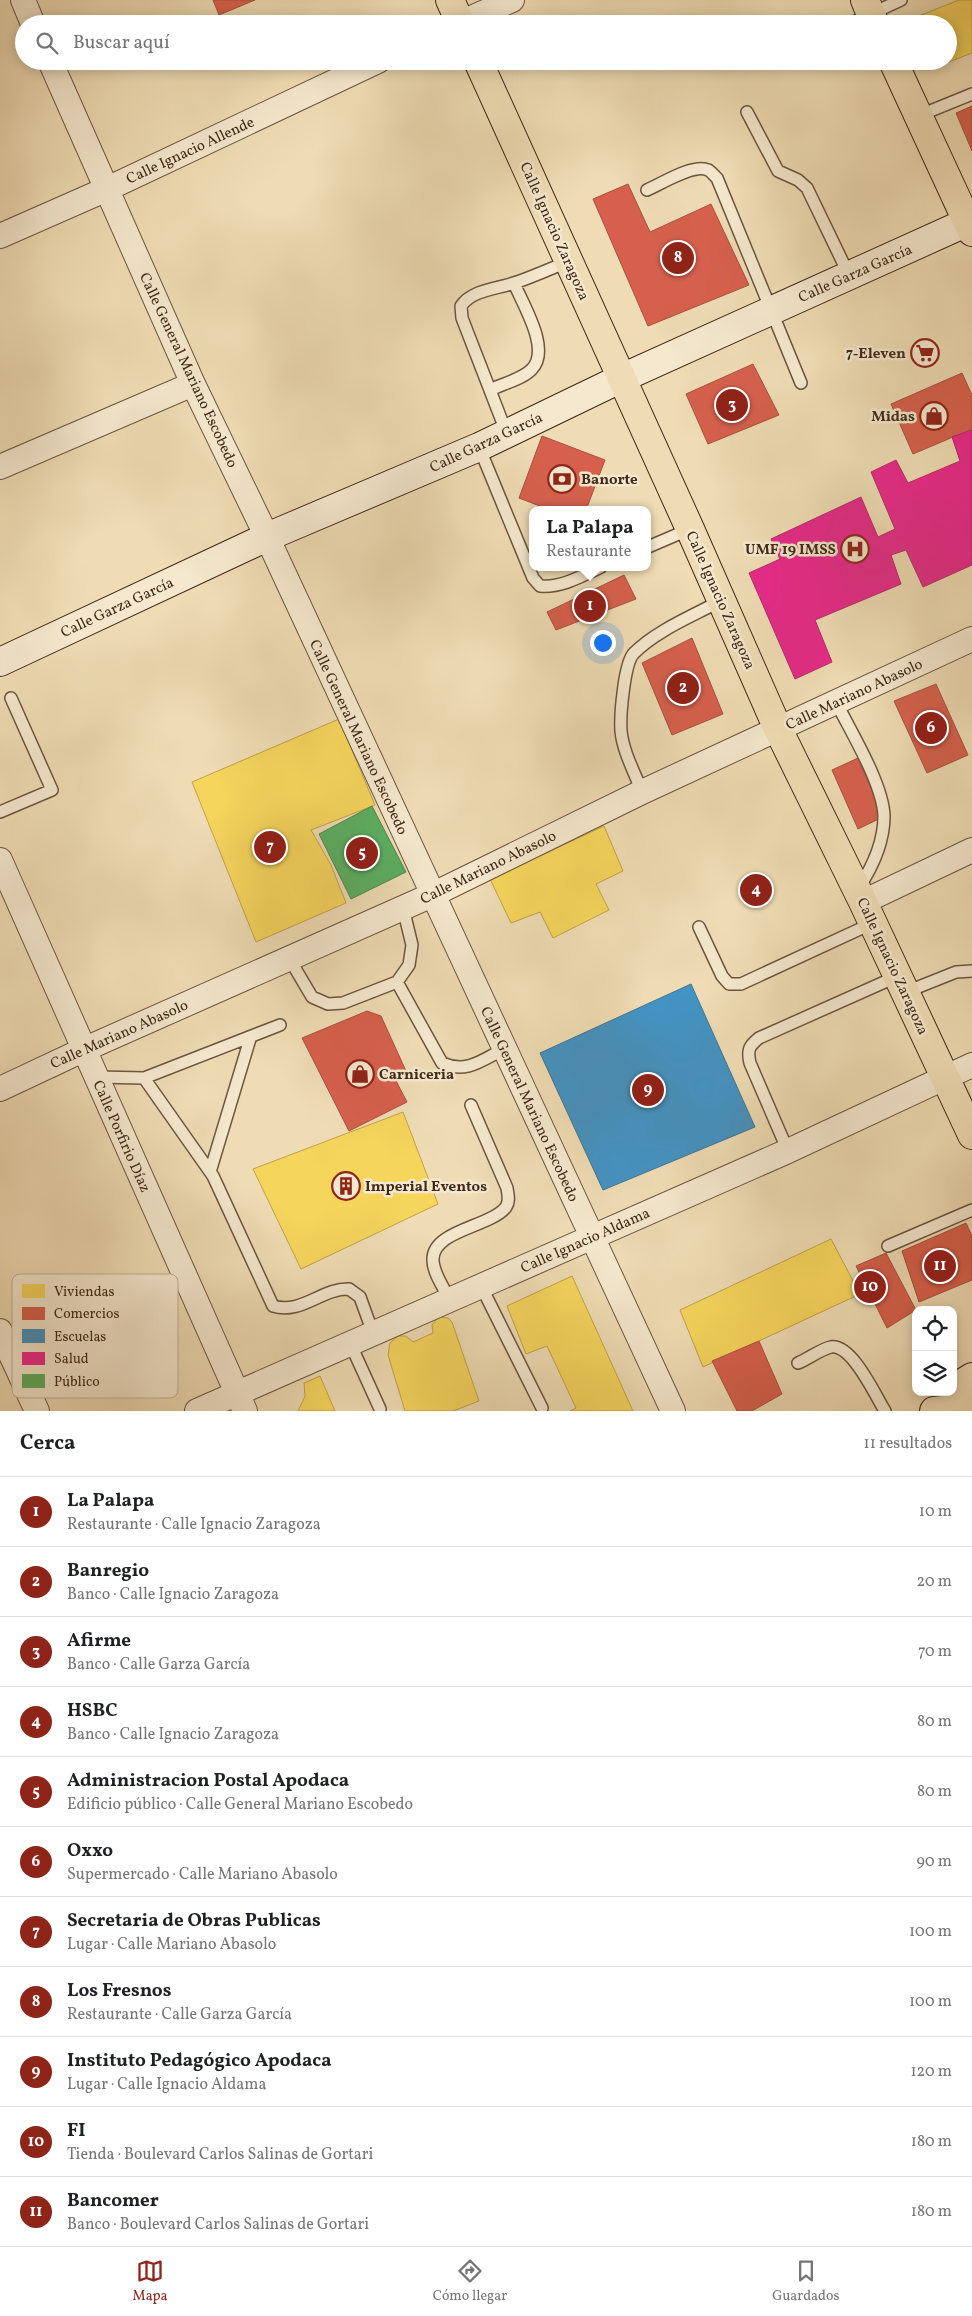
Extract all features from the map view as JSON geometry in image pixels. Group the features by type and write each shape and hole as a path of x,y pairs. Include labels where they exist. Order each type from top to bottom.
{"main road":[{"name":"Calle Ignacio Zaragoza","path":"482,70 722,600 778,729 865,905 972,1135"},
{"path":"897,70 970,224"},
{"path":"957,1386 972,1377"},
{"path":"918,1411 942,1396"},
{"path":"934,1411 972,1407"}],"street":[{"path":"23,0 29,15"},
{"path":"466,15 512,0"},
{"name":"Calle General Mariano Escobedo","path":"54,70 193,384 267,537 673,1411"},
{"name":"Calle Ignacio Allende","path":"0,236 107,189 359,70"},
{"name":"Calle Garza García","path":"0,662 267,537 479,447 622,378 849,275 970,224"},
{"path":"0,467 193,384"},
{"name":"Calle Mariano Abasolo","path":"0,1089 83,1050 432,895 642,792 972,639"},
{"path":"865,905 972,850"},
{"name":"Calle Porfirio Díaz","path":"0,860 241,1402"},
{"name":"Calle Ignacio Aldama","path":"196,1411 241,1402 350,1343 788,1151 972,1065"},
{"path":"0,1331 12,1357"},
{"path":"31,1398 37,1411"}],"lane":[{"path":"865,15 901,0"},
{"path":"918,116 972,94"},
{"path":"747,112 778,171 798,180 808,188 849,275"},
{"path":"647,190 689,170 709,170 717,178 801,383"},
{"path":"507,434 462,318 461,306 466,299 478,293 514,283 569,261"},
{"path":"490,390 531,371 540,358 540,346 514,283"},
{"path":"479,447 529,568"},
{"path":"651,546 690,529"},
{"path":"530,571 540,586 549,587 562,584 592,571"},
{"path":"642,792 626,751 621,730 626,672 632,655 650,640 722,600"},
{"path":"0,812 52,790 11,698"},
{"path":"699,927 722,976 729,984 741,984 865,905 871,869 878,848 884,818 883,806 879,790 836,702"},
{"path":"289,958 312,997 328,1004 343,1003 396,982 409,964 412,945 403,908"},
{"path":"788,1151 750,1062 748,1052 751,1044 759,1038 902,984 956,972 972,972"},
{"path":"396,982 442,1063 455,1068 471,1066 504,1049"},
{"path":"96,1077 144,1078 250,1039 280,1025"},
{"path":"210,1172 250,1039"},
{"path":"144,1078 210,1172 273,1306 291,1308 349,1288 360,1297 373,1333"},
{"path":"450,1300 434,1268 435,1250 444,1241 505,1208 509,1200 507,1188 471,1106"},
{"path":"888,1246 972,1210"},
{"path":"481,1286 542,1408"},
{"path":"350,1343 380,1409"},
{"path":"798,1363 831,1347 842,1349 852,1356 885,1411"}],"building: Viviendas":[{"path":"959,0 972,0 972,53 957,59 957,15 921,15"},
{"path":"339,719 375,805 311,830 331,865 346,903 256,942 192,782"},
{"path":"604,826 623,871 596,884 609,910 553,938 540,912 511,923 490,879"},
{"name":"Imperial Eventos","path":"403,1112 438,1204 301,1269 253,1169"},
{"path":"831,1239 860,1294 703,1367 680,1310"},
{"path":"572,1276 633,1411 570,1411 576,1408 547,1346 526,1354 507,1306"},
{"path":"438,1317 448,1318 452,1322 479,1401 453,1411 405,1411 388,1355 390,1343 398,1336 406,1336 413,1342 433,1333 432,1325"},
{"path":"320,1376 335,1411 298,1411 305,1396 304,1383"}],"building: Comercios":[{"path":"213,0 255,0 219,15"},
{"path":"972,106 972,151 956,113"},
{"path":"628,184 650,232 711,204 749,285 648,326 593,199"},
{"path":"753,364 779,415 708,444 686,394"},
{"name":"Midas","path":"962,373 972,395 972,429 913,454 891,404"},
{"name":"Banorte","path":"542,436 605,460 588,506 540,506 519,498"},
{"path":"624,575 636,599 556,630 547,612"},
{"path":"692,638 723,714 672,735 642,663"},
{"path":"936,684 968,755 927,773 894,701"},
{"path":"858,758 883,817 858,829 832,770"},
{"name":"Carniceria","path":"367,1011 381,1016 406,1071 394,1077 407,1102 349,1131 302,1038"},
{"path":"966,1223 972,1236 972,1280 919,1302 902,1251"},
{"path":"886,1253 914,1306 912,1306 912,1312 887,1328 856,1266"},
{"path":"759,1341 782,1394 752,1411 737,1411 712,1361"}],"building: Escuelas":[{"path":"691,984 755,1127 603,1190 540,1053"}],"building: Salud":[{"path":"972,430 972,565 923,587 906,550 891,555 901,584 815,620 832,662 795,679 749,573 780,559 771,539 861,497 878,537 895,529 871,472 896,460 908,483 960,461 952,437"}],"building: Público":[{"path":"372,806 406,872 351,899 319,834"}],"place":[{"name":"Los Fresnos","path":"678,258"},
{"name":"7-Eleven","path":"925,353"},
{"name":"Afirme","path":"732,405"},
{"name":"Midas","path":"934,416"},
{"name":"Banorte","path":"562,479"},
{"name":"UMF 19 IMSS","path":"855,549"},
{"name":"La Palapa","path":"590,606"},
{"name":"Banregio","path":"683,688"},
{"name":"Oxxo","path":"931,728"},
{"name":"Secretaria de Obras Publicas","path":"270,847"},
{"name":"Administracion Postal Apodaca","path":"362,853"},
{"name":"HSBC","path":"756,890"},
{"name":"Carniceria","path":"360,1074"},
{"name":"Instituto Pedagógico Apodaca","path":"648,1090"},
{"name":"Imperial Eventos","path":"346,1186"},
{"name":"Bancomer","path":"940,1266"},
{"name":"FI","path":"870,1287"}]}
